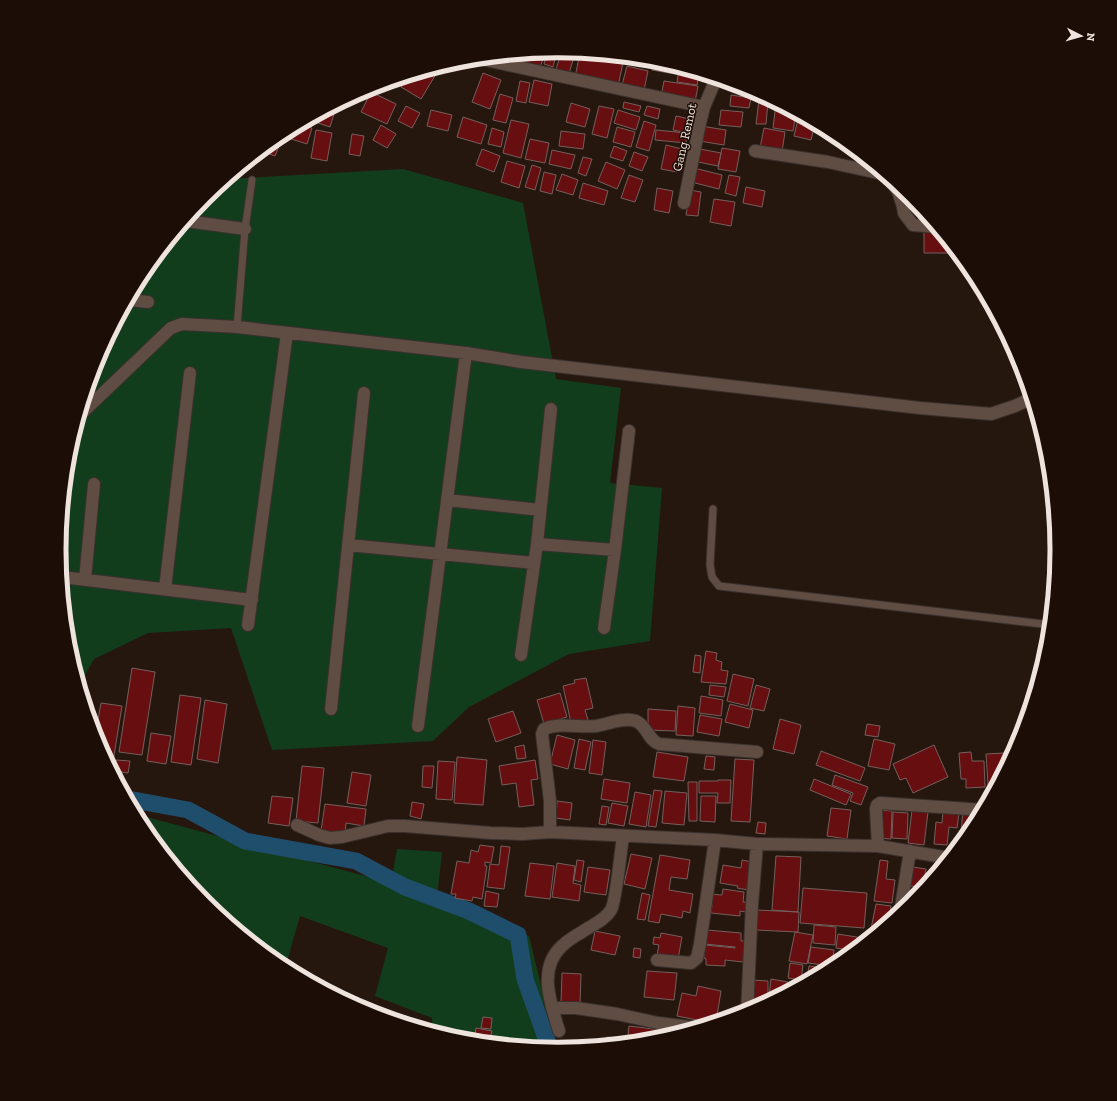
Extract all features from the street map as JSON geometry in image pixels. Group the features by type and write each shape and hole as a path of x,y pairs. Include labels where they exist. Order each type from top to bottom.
{"street":[{"path":"495,62 704,107"},
{"name":"Gang Remot","path":"684,203 704,107 714,83"},
{"path":"755,151 828,162 873,172"},
{"path":"900,195 904,207 904,213 913,225 929,226"},
{"path":"192,222 245,229"},
{"path":"134,301 148,302"},
{"path":"87,408 171,328 182,324 287,333 920,408 991,414 1027,400"},
{"path":"248,625 287,333"},
{"path":"418,726 466,354"},
{"path":"165,589 190,372"},
{"path":"331,709 364,393"},
{"path":"521,655 537,544 551,409"},
{"path":"604,628 629,431"},
{"path":"85,580 94,484"},
{"path":"447,500 540,510"},
{"path":"537,544 615,550"},
{"path":"348,545 534,563"},
{"path":"67,578 252,600"},
{"path":"550,832 550,801 542,734 544,729 552,726 596,726 630,720 642,725 655,743 757,752"},
{"path":"878,846 876,809 877,805 880,803 977,810"},
{"path":"297,825 319,835 330,838 342,838 388,826 405,826 491,833 523,834 550,832 715,840 757,844 878,846 943,857"},
{"path":"559,1031 547,984 548,971 553,957 562,946 603,920 612,909 623,836"},
{"path":"657,960 692,964 697,958 702,937 715,840"},
{"path":"747,1006 752,904 757,844"},
{"path":"901,904 910,851"},
{"path":"552,1008 576,1008 685,1026"}],"lane":[{"path":"237,328 245,229 252,180"},
{"path":"713,509 710,565 712,577 719,586 1046,624"}],"green space":[{"path":"403,169 523,203 556,379 621,388 610,483 662,488 650,641 569,654 469,707 433,741 272,750 231,628 148,633 94,659 83,678 75,647 70,615 66,550 70,486 75,454 92,392 103,362 117,333 132,304 149,277 188,226 210,202 236,179"},
{"path":"144,816 391,883 397,849 442,852 436,906 529,936 555,1043 494,1039 462,1034 433,1026 432,1018 375,996 388,948 300,916 287,961 234,921 210,899 168,850"}],"building":[{"path":"543,58 540,68 523,62 524,59"},
{"path":"545,58 555,58 553,67 544,64"},
{"path":"560,58 574,58 569,73 556,69"},
{"path":"579,59 623,63 618,86 575,77"},
{"path":"627,66 648,71 644,90 622,85"},
{"path":"653,67 675,72 675,74 652,70"},
{"path":"483,73 501,80 490,109 472,102"},
{"path":"678,73 698,79 697,85 677,82"},
{"path":"436,74 421,99 401,87 403,83"},
{"path":"534,80 552,84 548,106 529,102"},
{"path":"520,81 530,83 526,103 516,101"},
{"path":"664,81 698,86 695,102 661,97"},
{"path":"374,93 396,104 387,124 361,112 369,95"},
{"path":"500,94 513,98 506,123 493,120"},
{"path":"731,95 751,98 749,108 730,106"},
{"path":"759,101 768,105 766,124 756,124"},
{"path":"624,102 641,106 639,112 623,108"},
{"path":"571,103 590,109 585,127 566,122"},
{"path":"406,106 420,113 412,128 398,121"},
{"path":"599,106 614,109 607,138 592,134"},
{"path":"647,106 660,109 658,119 644,115"},
{"path":"775,109 795,119 793,131 773,128"},
{"path":"431,110 452,115 448,131 427,126"},
{"path":"618,110 640,117 636,130 614,123"},
{"path":"721,110 743,112 741,127 719,125"},
{"path":"334,114 330,127 318,123 319,120"},
{"path":"676,116 690,119 687,133 673,130"},
{"path":"463,117 487,125 481,144 457,137"},
{"path":"511,120 529,124 521,158 503,153"},
{"path":"798,120 814,129 811,140 794,136"},
{"path":"644,121 656,125 649,151 636,147"},
{"path":"381,125 396,134 387,148 373,140"},
{"path":"701,126 726,130 724,145 699,141"},
{"path":"308,127 312,128 307,144 289,138"},
{"path":"617,127 635,132 631,147 613,142"},
{"path":"492,128 504,132 501,147 488,144"},
{"path":"764,128 785,132 782,152 760,148"},
{"path":"316,130 332,133 327,161 311,158"},
{"path":"656,130 687,133 686,143 655,140"},
{"path":"561,131 585,134 583,149 559,146"},
{"path":"352,134 364,136 360,156 349,154"},
{"path":"530,139 549,143 545,163 525,159"},
{"path":"666,145 682,149 677,172 661,169"},
{"path":"278,146 279,146 275,156 268,153"},
{"path":"614,146 627,151 623,161 610,157"},
{"path":"695,148 721,153 718,166 693,161"},
{"path":"722,148 740,151 736,172 718,169"},
{"path":"482,149 500,156 494,172 476,165"},
{"path":"552,150 575,155 571,169 549,164"},
{"path":"634,152 648,157 642,171 629,166"},
{"path":"583,157 592,159 586,176 578,173"},
{"path":"507,161 525,166 519,188 501,182"},
{"path":"606,162 625,170 617,189 598,181"},
{"path":"532,165 541,168 535,190 525,187"},
{"path":"694,168 722,175 719,189 691,182"},
{"path":"544,172 556,175 552,194 540,191"},
{"path":"562,174 578,180 573,195 556,190"},
{"path":"629,175 643,180 635,202 621,198"},
{"path":"729,175 740,177 736,196 725,193"},
{"path":"583,183 608,191 604,205 579,198"},
{"path":"746,187 765,191 762,207 743,203"},
{"path":"657,188 673,191 669,213 654,210"},
{"path":"690,190 701,192 698,216 686,215"},
{"path":"714,199 735,202 731,226 710,222"},
{"path":"924,232 934,232 950,252 950,253 924,253"},
{"path":"706,651 717,653 716,660 722,662 721,670 728,671 726,684 701,682"},
{"path":"695,655 701,656 700,673 693,672"},
{"path":"132,668 155,672 142,755 119,752"},
{"path":"733,674 754,679 748,706 727,701"},
{"path":"586,678 593,708 585,710 588,720 571,723 563,686 575,683 574,680"},
{"path":"710,685 726,687 724,697 709,695"},
{"path":"756,685 770,689 764,711 750,708"},
{"path":"560,693 567,717 544,724 537,700"},
{"path":"180,695 201,698 191,765 171,762"},
{"path":"701,696 723,700 721,716 699,713"},
{"path":"205,700 227,704 218,763 197,759"},
{"path":"101,703 122,706 113,760 103,739 97,723"},
{"path":"730,704 753,710 749,728 725,722"},
{"path":"678,706 695,708 693,736 676,735"},
{"path":"648,709 676,711 675,731 648,730"},
{"path":"513,711 521,733 496,742 488,719"},
{"path":"700,715 722,719 719,736 697,732"},
{"path":"780,719 801,725 794,754 773,749"},
{"path":"867,724 880,726 878,737 865,735"},
{"path":"151,733 171,736 166,764 147,761"},
{"path":"557,735 575,740 568,769 550,764"},
{"path":"579,739 591,742 585,770 574,768"},
{"path":"874,739 895,744 889,770 868,766"},
{"path":"593,740 606,742 602,775 589,773"},
{"path":"524,745 526,758 517,759 515,747"},
{"path":"934,745 948,777 913,793 906,778 900,780 893,764"},
{"path":"821,751 865,768 860,781 816,765"},
{"path":"657,752 688,757 684,781 653,777"},
{"path":"971,752 972,761 984,761 985,787 966,788 966,779 961,779 959,753"},
{"path":"1004,753 1004,759 988,790 986,754"},
{"path":"706,756 715,757 714,770 704,769"},
{"path":"457,757 487,760 483,805 454,803"},
{"path":"735,759 754,760 750,822 731,821"},
{"path":"116,760 130,761 128,773 119,772 116,765"},
{"path":"535,760 538,779 531,780 534,805 519,807 516,783 502,785 499,766"},
{"path":"438,761 455,762 452,800 436,799"},
{"path":"302,766 324,768 318,823 296,821"},
{"path":"423,766 434,766 432,788 422,787"},
{"path":"352,772 371,775 366,806 347,803"},
{"path":"835,775 868,787 861,805 850,801 853,793 832,785"},
{"path":"604,779 630,783 627,803 601,799"},
{"path":"814,779 851,794 846,805 810,790"},
{"path":"731,780 730,803 717,803 718,793 699,793 699,781"},
{"path":"688,782 697,782 697,821 689,821"},
{"path":"654,790 662,791 656,827 648,826"},
{"path":"665,791 687,793 684,825 662,823"},
{"path":"635,792 651,795 646,827 629,824"},
{"path":"272,796 293,798 289,826 268,823"},
{"path":"701,796 716,796 715,822 700,821"},
{"path":"557,801 572,803 570,820 556,818"},
{"path":"412,802 424,804 421,819 410,816"},
{"path":"612,803 628,806 624,826 608,823"},
{"path":"325,804 366,809 364,826 346,823 345,834 321,831"},
{"path":"602,806 609,807 606,825 599,824"},
{"path":"831,808 851,810 847,839 827,836"},
{"path":"963,809 977,810 968,824 961,834"},
{"path":"879,810 892,811 891,839 878,838"},
{"path":"912,810 928,812 924,845 908,843"},
{"path":"943,811 959,813 957,828 949,827 947,845 934,844 936,822 942,823"},
{"path":"893,812 908,813 907,839 892,838"},
{"path":"758,822 766,823 765,834 756,833"},
{"path":"480,845 494,847 491,863 485,862 485,866 487,866 482,899 473,897 472,901 455,898 456,894 451,894 457,861 469,863 471,850 478,852"},
{"path":"501,846 510,847 504,889 487,887 490,864 499,865"},
{"path":"631,854 652,858 645,889 624,884"},
{"path":"660,855 690,860 687,879 671,877 669,890 693,894 690,913 683,911 682,918 661,914 659,923 648,921"},
{"path":"776,856 801,857 798,912 772,910"},
{"path":"577,860 584,861 581,882 574,880"},
{"path":"742,860 752,862 748,890 737,888 738,886 720,883 723,865 741,868"},
{"path":"880,860 888,861 886,879 895,880 892,903 874,901"},
{"path":"530,863 554,866 550,899 525,896"},
{"path":"557,863 575,866 573,883 581,885 579,901 552,897"},
{"path":"588,867 610,870 606,895 584,892"},
{"path":"913,867 926,869 924,880 918,887 910,886"},
{"path":"803,888 867,893 864,928 800,923"},
{"path":"723,889 744,892 743,902 752,903 751,913 740,911 740,916 711,913 712,905 706,905 708,894 722,895"},
{"path":"486,891 499,894 497,907 484,906"},
{"path":"642,893 650,895 645,920 637,919"},
{"path":"905,894 911,894 907,899 904,902"},
{"path":"876,904 891,906 890,915 873,929 871,929"},
{"path":"756,910 799,912 798,932 755,930"},
{"path":"814,925 836,927 835,945 813,943"},
{"path":"707,930 741,933 741,941 745,941 743,962 725,960 725,966 706,965 706,959 704,958 705,945 735,948 705,944"},
{"path":"595,931 620,936 615,955 591,950"},
{"path":"795,932 813,935 807,964 789,961"},
{"path":"661,933 682,937 678,959 657,955 659,945 653,944 654,937 660,938"},
{"path":"838,934 862,938 846,950 836,948"},
{"path":"811,947 834,950 833,959 824,965 808,963"},
{"path":"634,948 641,949 640,958 633,957"},
{"path":"790,963 803,965 801,979 788,978"},
{"path":"809,966 820,968 808,975"},
{"path":"647,971 677,973 674,1000 644,997"},
{"path":"562,973 581,974 580,1005 561,1004"},
{"path":"771,979 788,982 787,986 769,995"},
{"path":"750,980 768,981 768,996 750,1003"},
{"path":"698,986 721,991 717,1017 703,1021 677,1016 682,993 696,996"},
{"path":"483,1017 492,1018 491,1029 481,1028"},
{"path":"629,1026 661,1030 661,1032 655,1034 628,1038"},
{"path":"476,1028 492,1031 490,1038 475,1036"},
{"path":"607,1037 624,1039 623,1039 607,1041"}],"waterway":[{"path":"134,800 188,810 245,841 356,861 405,887 469,911 518,935 525,979 548,1043"}]}
